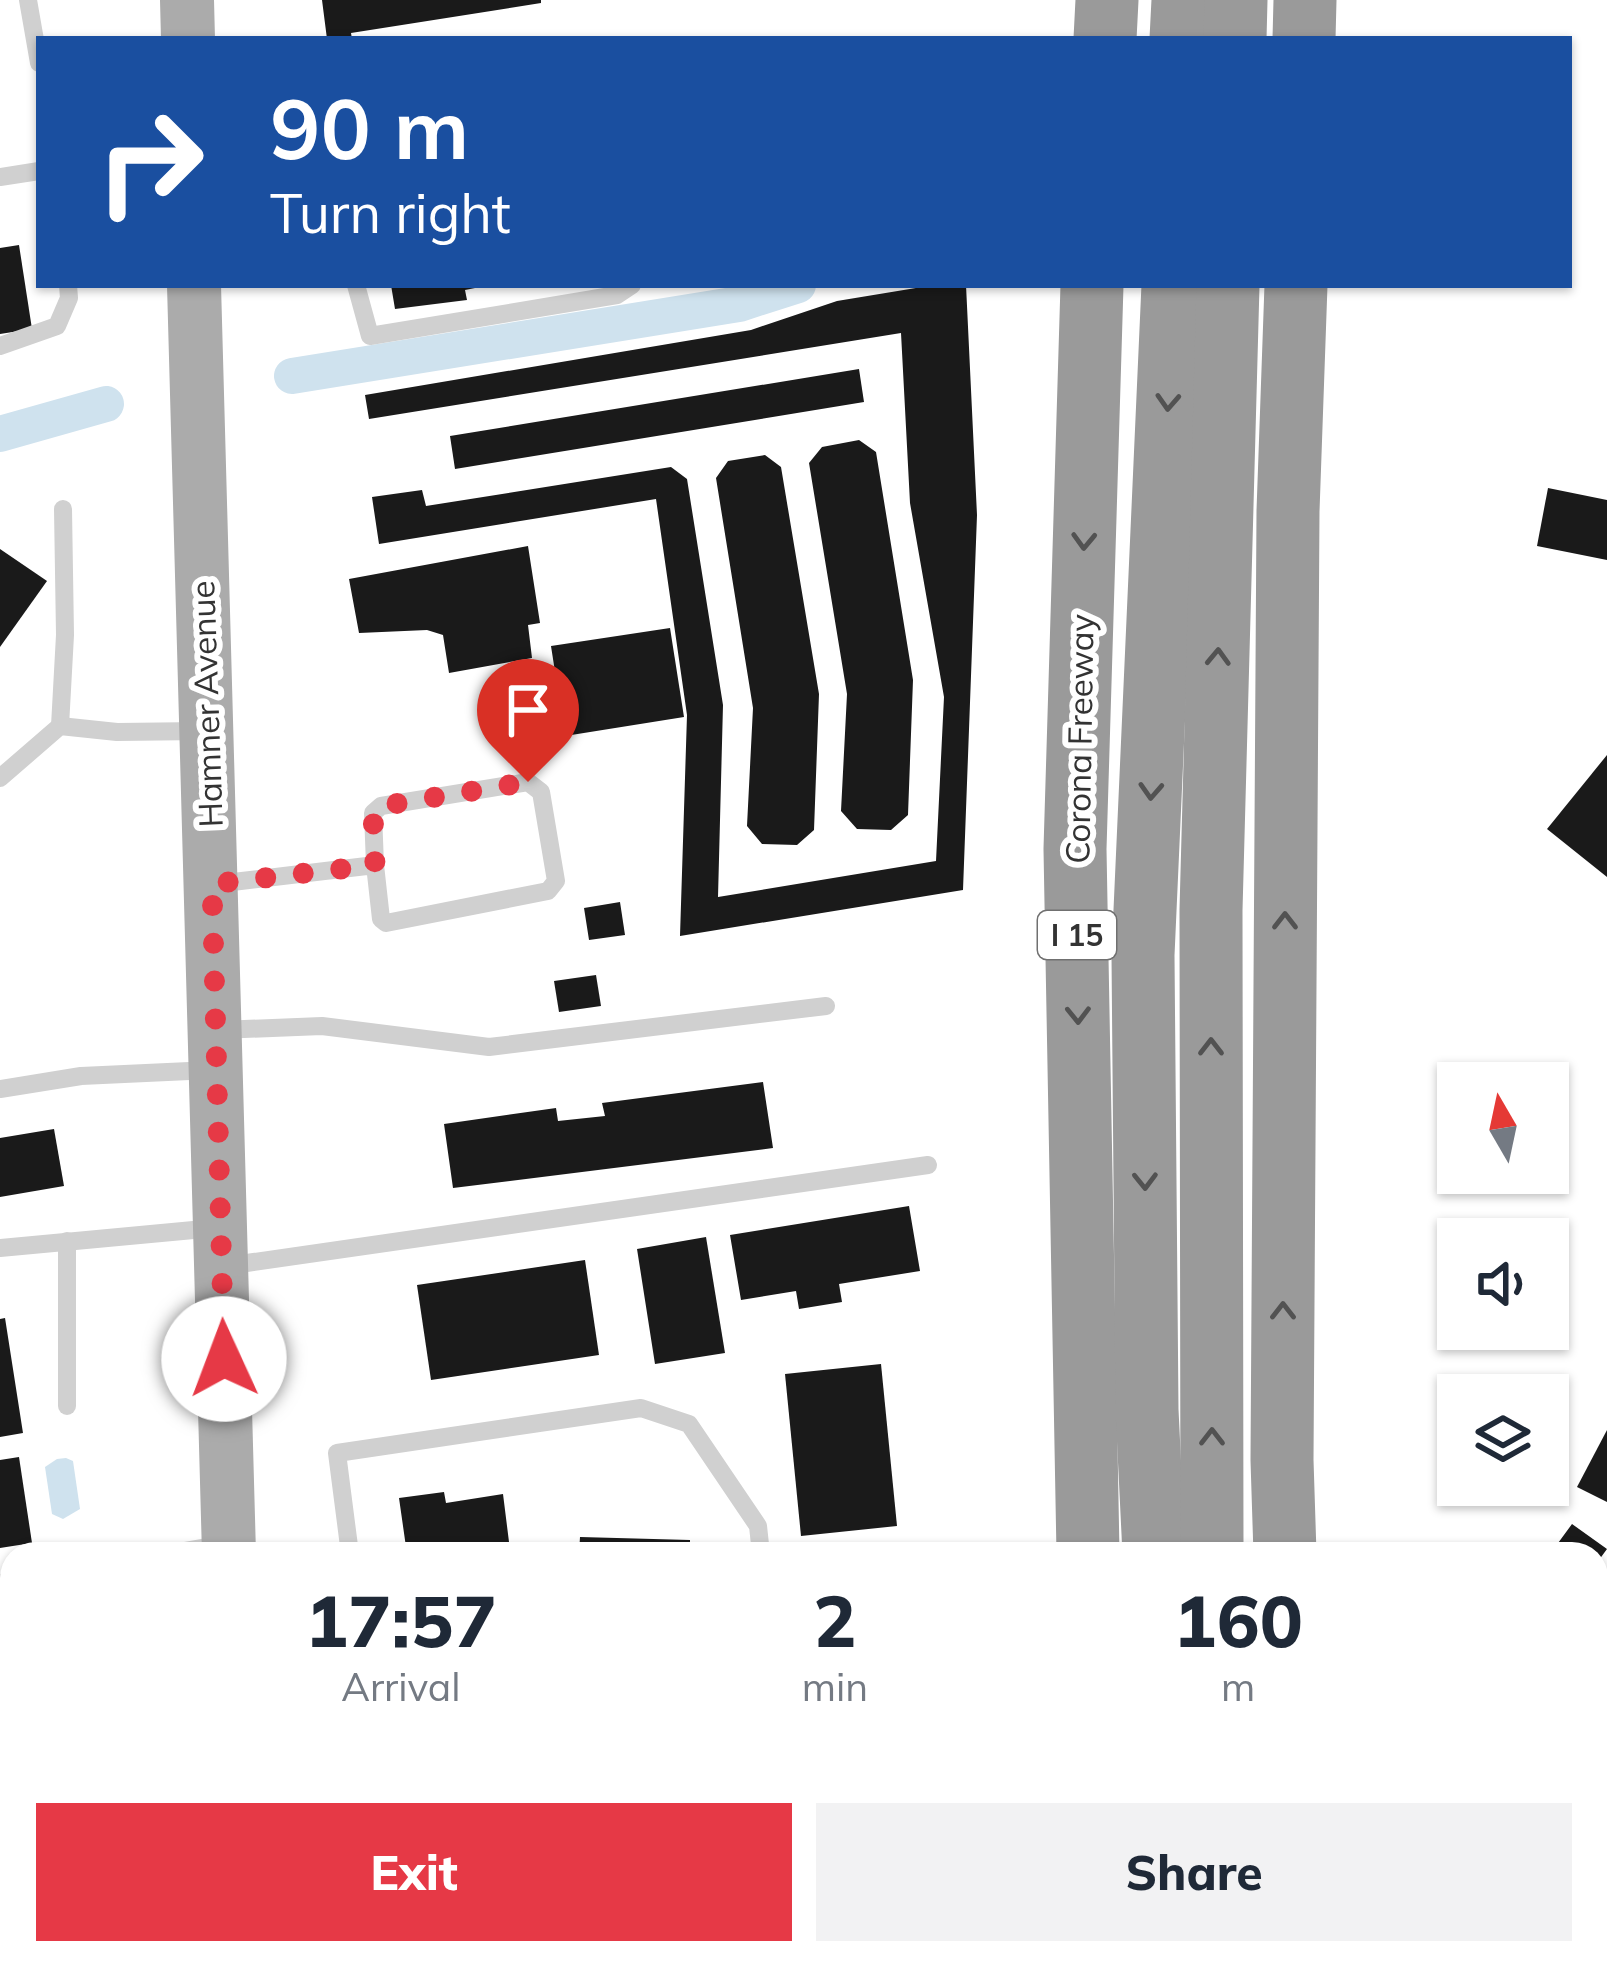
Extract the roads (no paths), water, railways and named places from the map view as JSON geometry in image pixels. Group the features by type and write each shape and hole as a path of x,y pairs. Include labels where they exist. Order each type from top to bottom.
{"highway":[{"path":"1078,0 1079,36"},
{"path":"1105,36 1107,0"},
{"path":"1181,36 1183,0"},
{"path":"1234,36 1236,0"},
{"path":"1304,36 1305,0"},
{"path":"1154,1542 1143,955 1173,288"},
{"path":"1212,1542 1211,910 1228,288"},
{"path":"1285,1542 1288,535 1296,288"},
{"name":"Corona Freeway","path":"1088,1542 1075,849 1090,304"}],"main road":[{"path":"187,0 188,36"},
{"name":"Hamner Avenue","path":"194,288 229,1542"}],"lane":[{"path":"28,0 36,46"},
{"path":"0,177 36,171"},
{"path":"0,346 57,326 68,288"},
{"path":"357,288 370,337 617,295 628,288"},
{"path":"0,778 60,726 65,635 63,509"},
{"path":"60,726 117,732 206,731"},
{"path":"528,782 542,792 556,881 548,891 386,923 381,919 375,865 373,813 381,806 528,782"},
{"path":"212,884 375,865"},
{"path":"0,1089 322,1026 489,1047 826,1006"},
{"path":"0,1248 67,1241 221,1247 928,1165"},
{"path":"67,1241 67,1406"},
{"path":"348,1542 337,1453 641,1408 689,1424 758,1526 760,1542"}],"water":[{"path":"66,1458 73,1461 80,1509 63,1519 52,1514 45,1467"}],"waterway":[{"path":"292,376 739,304 789,288"},
{"path":"0,434 106,404"}]}
